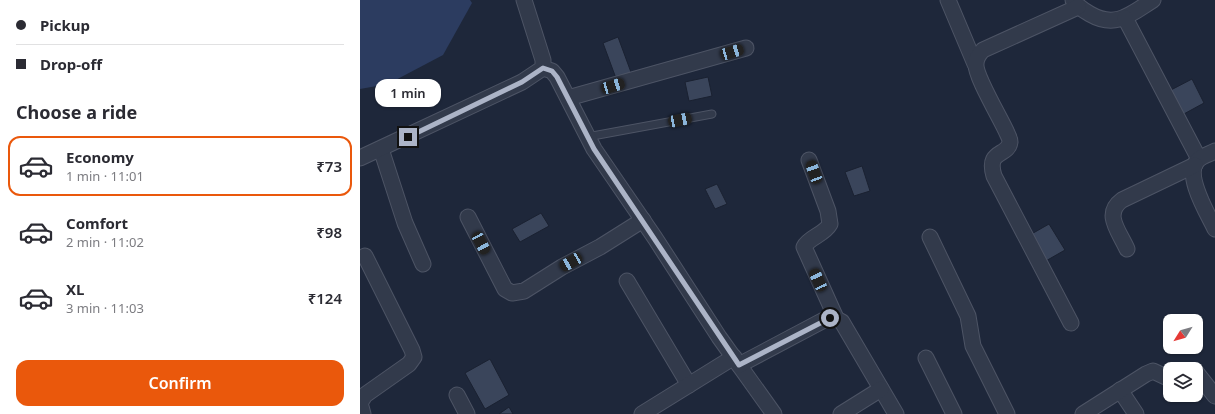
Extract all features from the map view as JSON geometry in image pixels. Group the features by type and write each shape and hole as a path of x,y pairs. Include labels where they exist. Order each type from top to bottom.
{"street":[{"path":"524,0 541,53 543,68"},
{"path":"948,0 976,64 978,75 1010,142 1007,148 993,160 992,167 994,176 1071,323"},
{"path":"976,64 978,56 983,50 1076,4 1099,20 1113,21 1125,18 1153,0"},
{"path":"1125,18 1197,162 1192,174 1215,229"},
{"path":"568,98 746,48"},
{"path":"543,68 552,71 557,77 587,137 769,412"},
{"path":"360,158 522,82 543,68"},
{"path":"381,149 405,223 423,264"},
{"path":"1127,249 1113,218 1112,211 1115,205 1215,151"},
{"path":"809,160 828,211 830,224 826,231 807,242 804,247 836,318 842,322 896,414"},
{"path":"468,218 506,288 512,293 518,293 533,286 562,267 600,247 643,220"},
{"path":"930,237 968,316 973,346 1007,414"},
{"path":"363,414 360,403 365,395 409,364 414,357 412,350 365,256"},
{"path":"627,281 689,385"},
{"path":"642,414 689,385 736,361 824,320 836,318"},
{"path":"926,358 954,414"},
{"path":"1083,414 1120,390 1153,372 1163,376"},
{"path":"1203,381 1215,396"},
{"path":"841,414 881,389"},
{"path":"1120,390 1136,414"},
{"path":"456,395 467,414"}],"lane":[{"path":"587,137 712,114"}],"water":[{"path":"360,0 470,0 472,3 443,55 388,84 360,89"}],"building":[{"path":"618,37 632,75 617,81 603,43"},
{"path":"708,77 712,96 689,101 685,82"},
{"path":"1192,79 1204,103 1182,115 1169,91"},
{"path":"862,166 870,191 854,196 845,172"},
{"path":"717,184 727,204 715,209 705,189"},
{"path":"541,213 549,226 520,242 512,229"},
{"path":"1049,224 1065,250 1044,262 1028,236"},
{"path":"490,359 509,395 485,409 465,373"},
{"path":"509,407 513,414 499,414"}],"route":[{"path":"408,137 522,82 543,68 552,71 557,77 594,149 739,365 830,318"}]}
